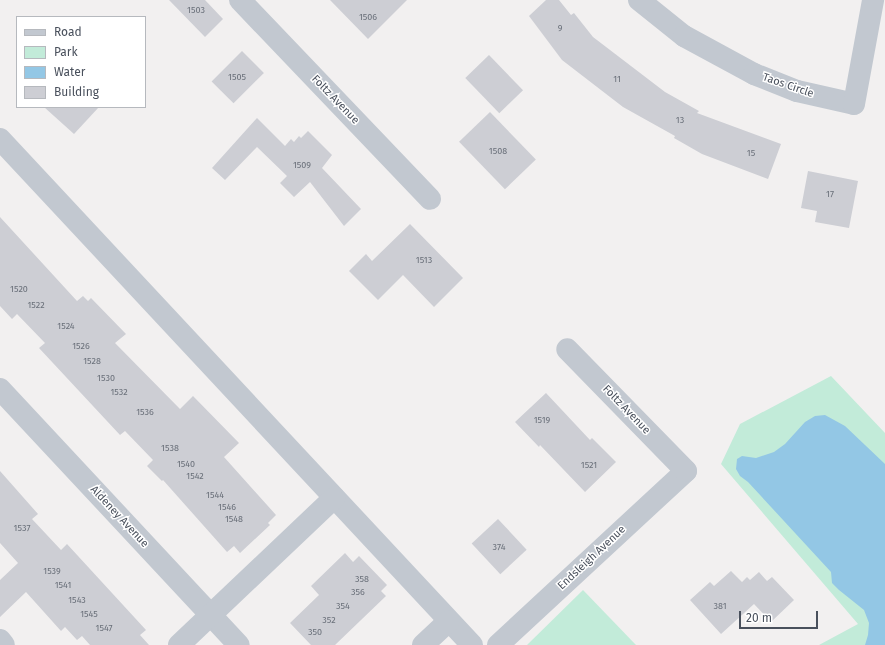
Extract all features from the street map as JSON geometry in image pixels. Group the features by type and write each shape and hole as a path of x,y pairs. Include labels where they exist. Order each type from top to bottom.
{"street":[{"name":"Foltz Avenue","path":"240,0 430,200"},
{"name":"Taos Circle","path":"639,0 657,16 684,36 754,74 797,91 854,104 873,0"},
{"path":"0,139 472,645"},
{"name":"Foltz Avenue","path":"567,348 686,471"},
{"name":"Aldeney Avenue","path":"0,389 239,645"},
{"name":"Endsleigh Avenue","path":"498,645 686,471"},
{"path":"179,645 334,498"},
{"path":"423,645 449,621"},
{"path":"0,640 4,645"}],"green space":[{"path":"831,376 885,433 885,645 819,645 858,624 721,464 740,424"},
{"path":"583,590 636,645 527,645"}],"water":[{"path":"825,415 845,426 885,464 885,645 865,645 869,623 864,610 832,583 831,572 748,482 740,476 736,469 737,459 742,456 756,458 774,452 785,444 805,422 815,416"}],"building":[{"path":"169,0 205,0 223,19 205,37"},
{"path":"330,0 407,0 368,39"},
{"path":"546,0 559,0 571,15 574,13 593,37 665,92 699,111 697,113 781,144 768,179 702,154 674,138 675,136 623,107 562,60 529,16"},
{"path":"242,51 264,73 234,103 212,81"},
{"path":"489,55 523,90 499,113 465,78"},
{"path":"45,108 98,108 74,134"},
{"path":"490,112 536,159 505,189 459,142"},
{"path":"257,118 285,146 291,139 294,142 299,136 301,138 308,131 332,155 322,168 361,209 344,226 310,182 294,197 280,183 287,176 257,147 225,180 212,168"},
{"path":"808,171 858,181 849,228 815,222 817,211 801,208"},
{"path":"0,217 77,301 83,296 88,301 91,298 126,334 115,343 180,409 193,396 239,443 224,457 276,515 268,523 270,525 240,553 234,546 227,552 163,480 162,481 147,466 153,460 125,431 120,435 39,348 45,343 17,314 12,319 0,306"},
{"path":"410,224 463,278 434,307 403,275 378,300 349,271 366,254 372,261"},
{"path":"546,393 590,440 592,438 616,462 585,492 540,445 539,447 515,422"},
{"path":"0,471 38,514 32,519 61,550 67,544 146,630 140,635 149,645 90,645 82,636 77,640 65,627 61,631 26,592 0,617 0,580 18,563 0,543"},
{"path":"498,519 527,550 500,574 472,544"},
{"path":"345,553 353,562 359,556 387,585 381,591 386,596 335,645 311,645 290,623 319,595 311,586"},
{"path":"731,571 742,582 747,577 750,580 759,572 767,581 772,577 794,600 771,622 754,604 721,634 690,600 710,582 714,586"}]}
